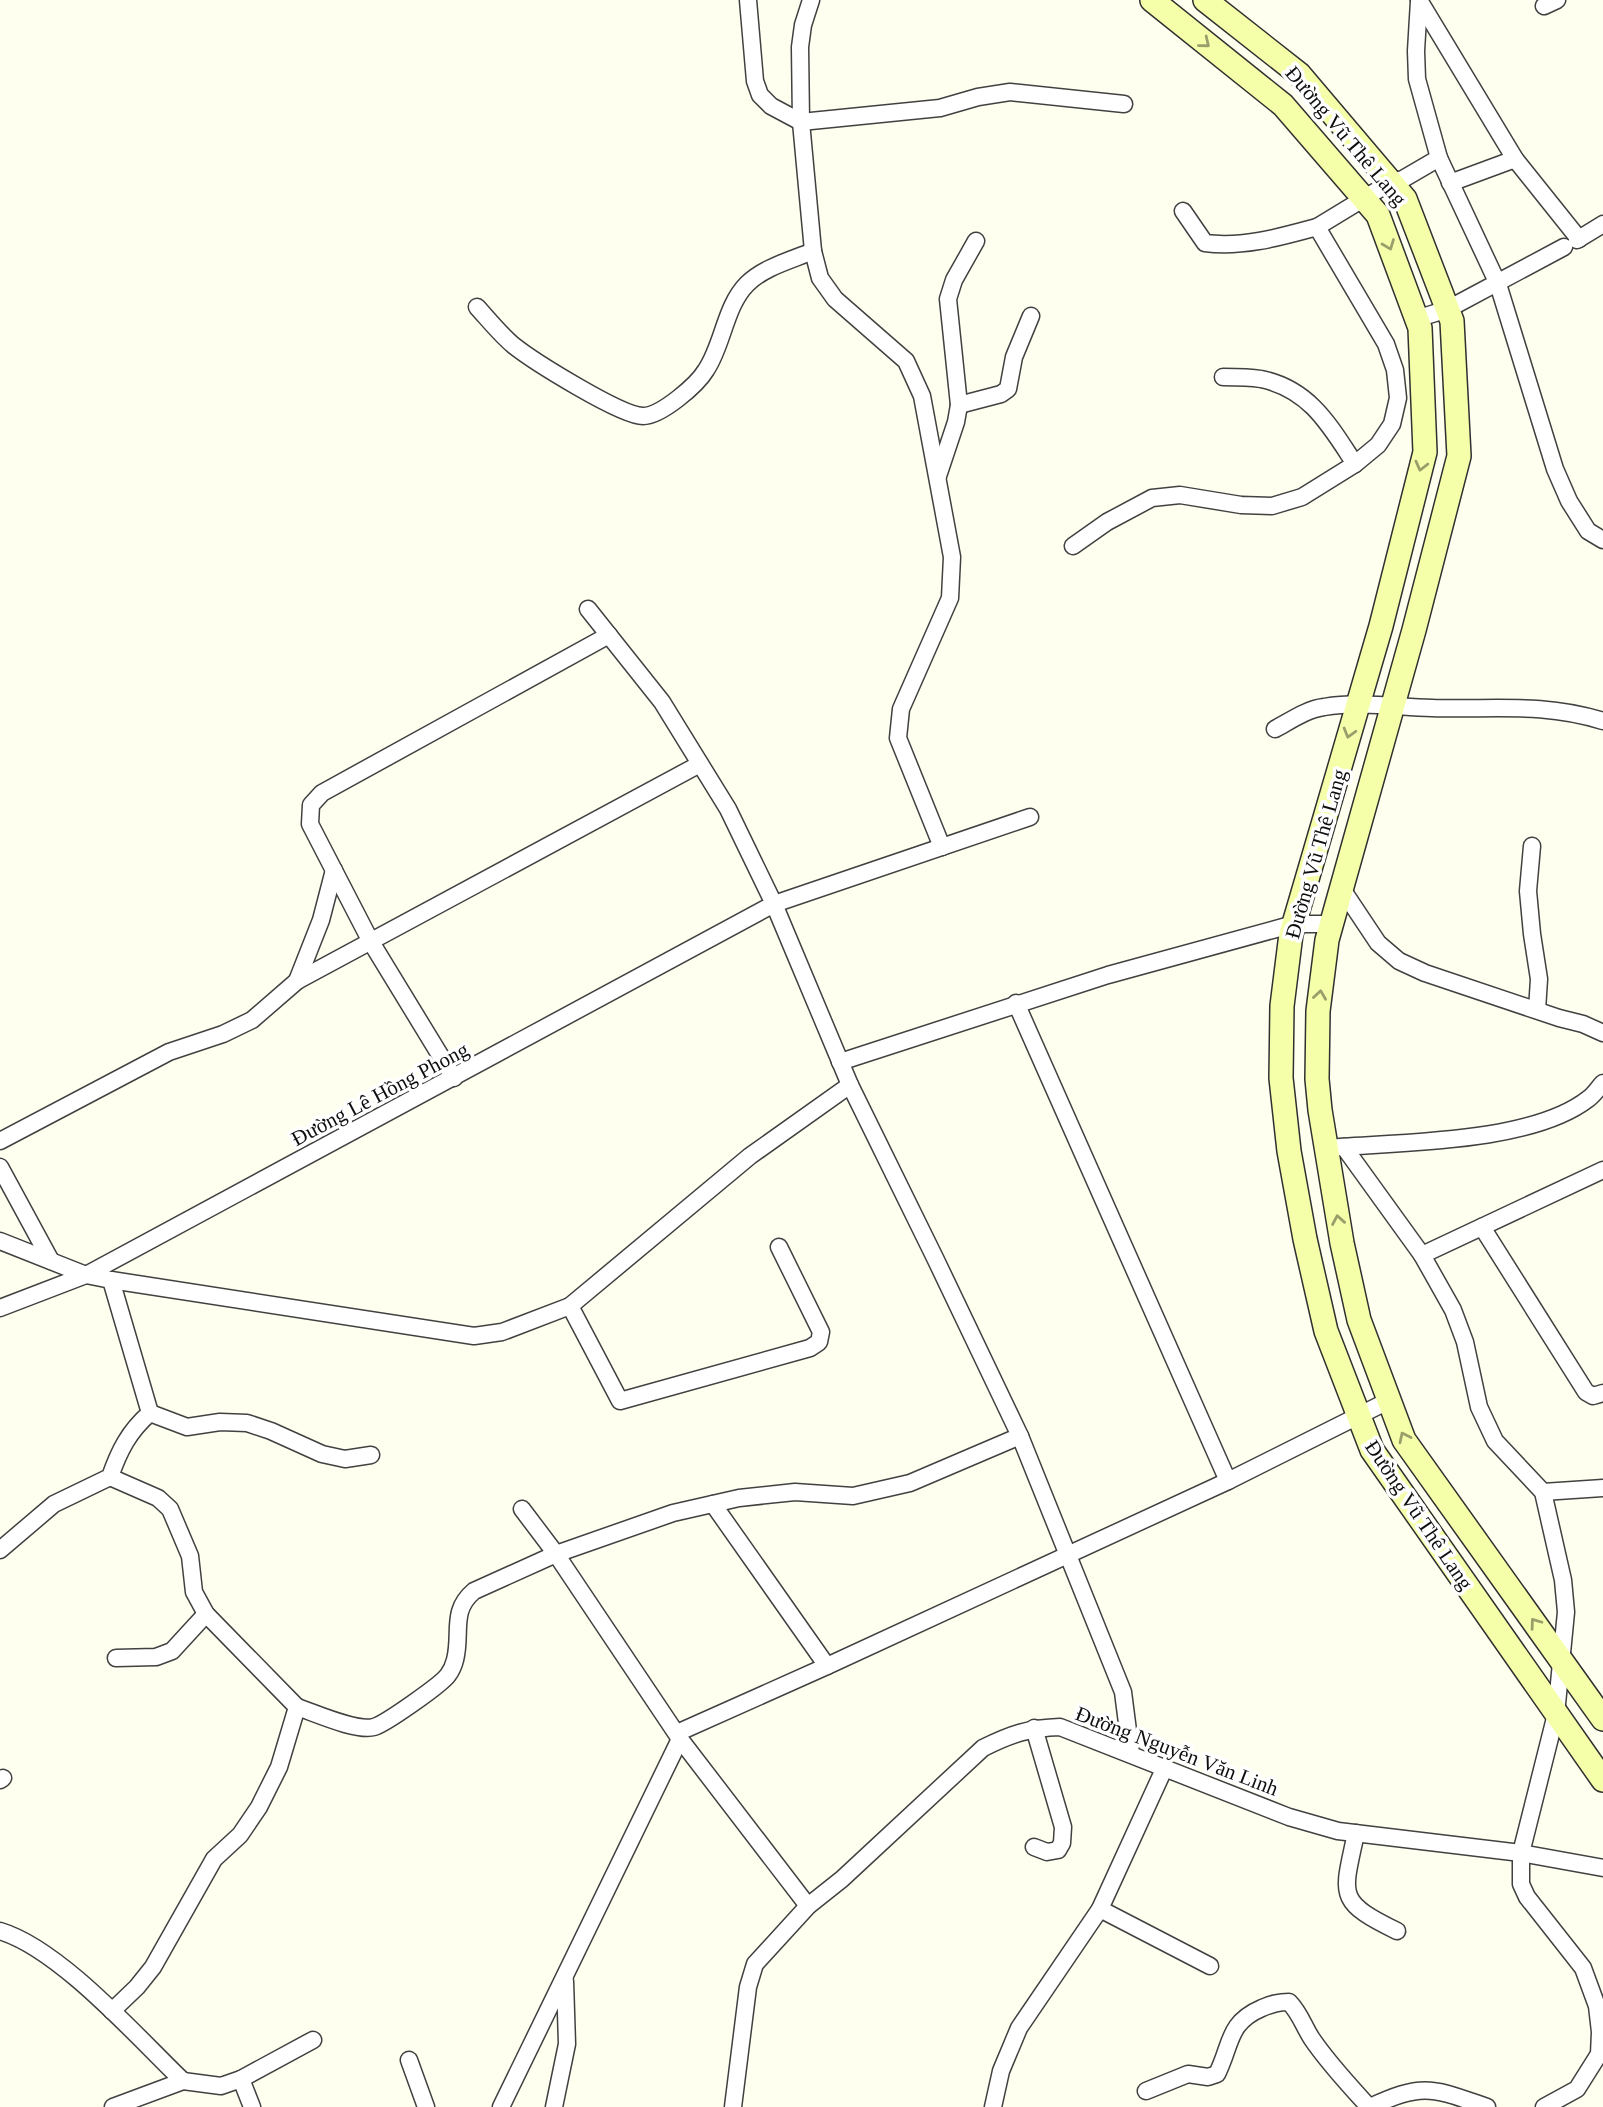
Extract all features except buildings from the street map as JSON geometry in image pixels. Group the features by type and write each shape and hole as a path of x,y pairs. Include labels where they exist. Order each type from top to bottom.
{"street":[{"path":"748,0 755,81 760,95 771,106 801,121 940,108 978,97 1010,92 1124,104"},
{"path":"811,0 800,47 801,121 813,251 820,278 835,299 906,362 922,396 952,557 950,598 901,709 898,738 942,847"},
{"name":"Đường Vũ Thê Lang","path":"1152,0 1283,105 1365,200 1377,215 1420,328 1425,452 1358,703 1294,924 1282,1018 1281,1078 1289,1151 1326,1331 1372,1450 1603,1780"},
{"name":"Đường Vũ Thê Lang","path":"1205,0 1299,74 1405,198 1452,321 1459,456 1332,924 1318,1011 1317,1079 1335,1147 1342,1243 1359,1320 1404,1440 1603,1718"},
{"path":"1419,1 1417,79 1439,159 1498,284 1555,469 1569,501 1588,531 1603,540"},
{"path":"1419,1 1516,159 1573,242"},
{"path":"1183,211 1205,243 1220,245 1254,242 1317,228 1391,183 1439,159"},
{"path":"1450,183 1516,159"},
{"path":"1416,319 1448,309 1498,284 1603,224"},
{"path":"1073,546 1107,522 1153,498 1180,495 1241,505 1272,506 1302,497 1354,464 1378,445 1392,424 1398,398 1395,370 1386,344 1317,228"},
{"path":"937,477 959,405 948,299 954,280 976,240"},
{"path":"477,307 510,343 538,363 626,412 644,416 658,412 692,388 707,370 745,286 761,273 813,251"},
{"path":"959,405 1001,394 1007,389 1014,357 1031,316"},
{"path":"1223,377 1261,379 1286,388 1310,402 1354,464"},
{"path":"1405,530 1438,540"},
{"path":"588,609 662,702 727,809 774,904 849,1085 1020,1436 1124,1692 1131,1754"},
{"path":"454,1078 371,942 310,824 311,805 322,793 610,635"},
{"path":"1275,729 1321,707 1358,703 1454,708 1514,706 1548,709 1603,721"},
{"path":"0,1141 169,1052 223,1034 252,1020 297,981 700,764"},
{"name":"Đường Lê Hồng Phong","path":"0,1308 86,1275 774,904 1030,817"},
{"path":"1532,846 1528,891 1539,979 1536,1010"},
{"path":"297,981 321,920 334,870"},
{"path":"1342,889 1378,943 1399,961 1425,973 1583,1024 1603,1033"},
{"path":"840,1062 1108,975 1294,924 1332,924"},
{"path":"1016,1003 1228,1481"},
{"path":"1335,1147 1493,1133 1530,1125 1563,1114 1588,1099 1603,1083"},
{"path":"0,1241 86,1275 111,1280 474,1336 502,1332 570,1306 750,1156 849,1085"},
{"path":"1335,1147 1422,1255 1453,1310 1465,1342 1479,1407 1495,1441 1542,1492 1563,1580 1566,1612 1556,1714 1521,1853 1521,1884 1527,1897 1583,1968 1597,2006 1600,2032 1599,2054 1577,2089 1544,2107"},
{"path":"0,1167 51,1261"},
{"path":"1422,1255 1603,1170"},
{"path":"1482,1227 1586,1392 1594,1396 1603,1393"},
{"path":"570,1306 620,1401 810,1348 819,1342 821,1332 779,1247"},
{"path":"111,1280 150,1413"},
{"path":"501,2107 679,1736 1228,1481 1390,1400"},
{"path":"150,1413 187,1427 220,1422 247,1423 322,1454 345,1459 371,1455"},
{"path":"0,1550 54,1504 110,1477 122,1446 134,1426 150,1413"},
{"path":"110,1477 158,1498 170,1509 190,1556 194,1592 206,1614 297,1707 359,1727 374,1727 449,1674 455,1659 459,1613 463,1600 474,1591 556,1554 673,1513 739,1498 795,1492 853,1496 910,1483 1020,1436"},
{"path":"1542,1492 1603,1488"},
{"path":"713,1504 827,1667"},
{"path":"522,1509 556,1554 679,1736 808,1906"},
{"path":"116,1658 156,1657 172,1651 206,1614"},
{"path":"112,2011 153,1967 214,1859 240,1835 259,1807 279,1768 297,1707"},
{"name":"Đường Nguyễn Văn Linh","path":"733,2107 748,1987 755,1964 808,1906 842,1879 984,1748 1010,1735 1034,1728 1060,1727 1289,1817 1338,1831 1521,1853 1603,1868"},
{"path":"1034,1728 1063,1827 1062,1843 1058,1850 1047,1852 1034,1847"},
{"path":"993,2107 1001,2071 1019,2028 1100,1909 1165,1767"},
{"path":"1356,1833 1346,1880 1350,1901 1365,1915 1397,1931"},
{"path":"1100,1909 1210,1966"},
{"path":"0,1930 35,1947 66,1970 183,2081"},
{"path":"554,2107 567,2045 565,1976"},
{"path":"1146,2091 1188,2074 1208,2077 1217,2074 1238,2022 1277,2002 1289,2002 1338,2074 1370,2107 1403,2092 1436,2089 1487,2107"},
{"path":"113,2107 183,2081 221,2086 241,2079 313,2040"},
{"path":"409,2060 426,2107"},
{"path":"241,2079 252,2107"}]}
